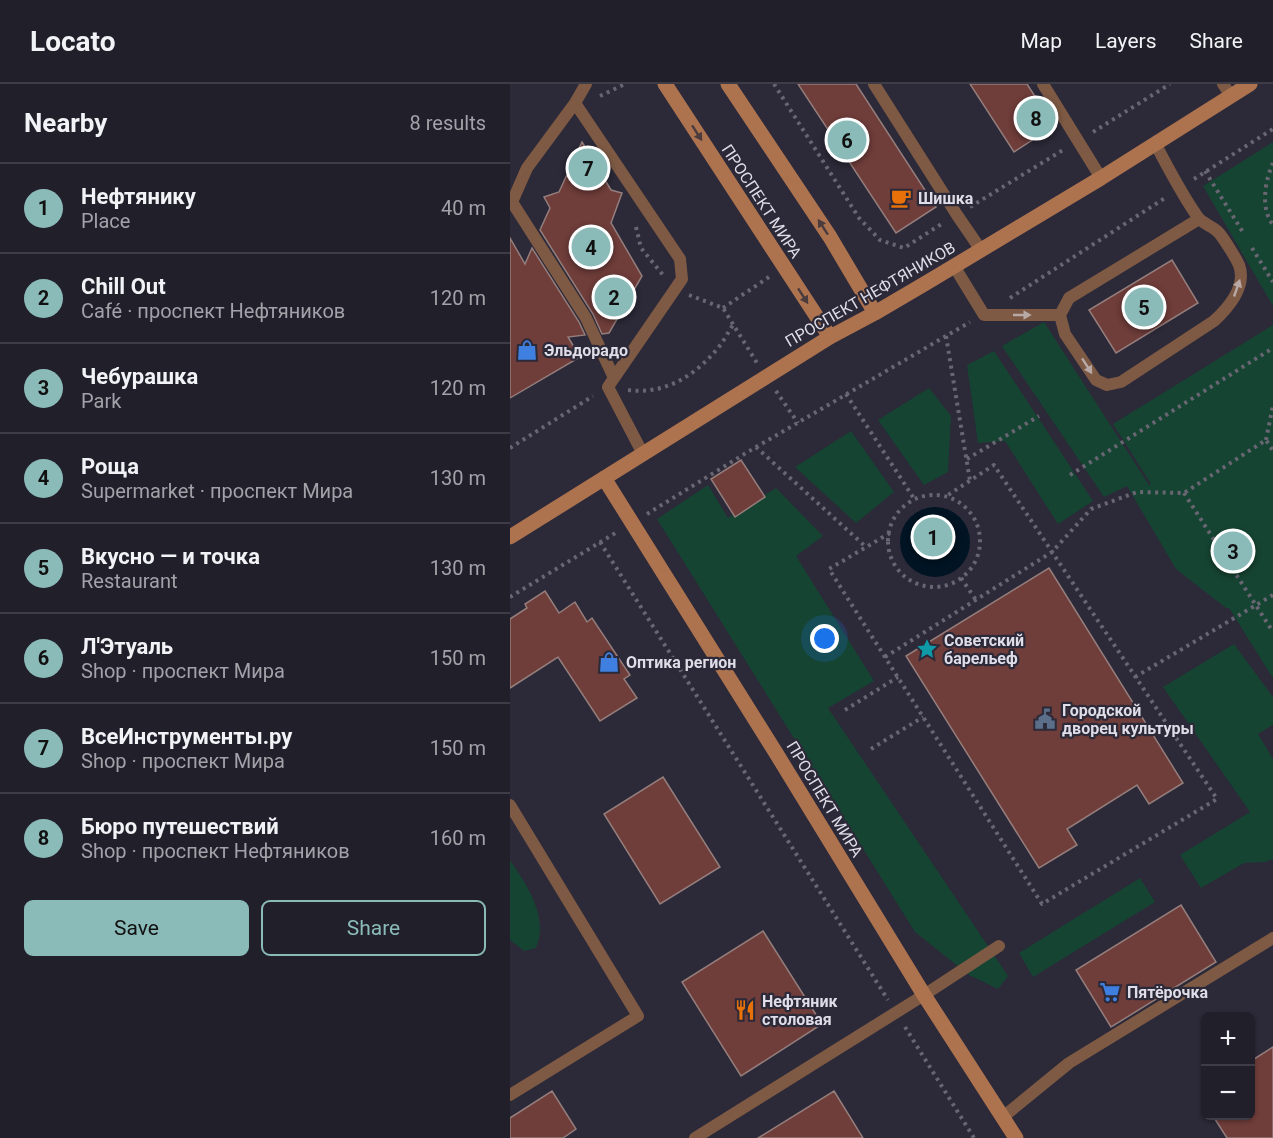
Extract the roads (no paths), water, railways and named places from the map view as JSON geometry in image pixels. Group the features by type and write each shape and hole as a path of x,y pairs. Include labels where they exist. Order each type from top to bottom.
{"street":[{"name":"ПРОСПЕКТ МИРА","path":"665,84 830,337"},
{"path":"728,84 830,237 875,314"},
{"name":"ПРОСПЕКТ НЕФТЯНИКОВ","path":"510,537 830,337 875,314 1101,178 1155,143 1227,90 1250,84"},
{"name":"ПРОСПЕКТ МИРА","path":"604,478 924,995 1016,1138"}],"lane":[{"path":"586,84 575,103 527,168 511,203 586,318 614,378"},
{"path":"874,84 981,250"},
{"path":"1043,84 1101,178"},
{"path":"575,103 680,259 682,279 608,387 643,454"},
{"path":"1155,143 1199,219 1218,231 1239,265 1240,276 1235,296 1214,321 1121,382 1107,385 1096,380 1065,334 1060,315 1070,298 1199,219"},
{"path":"954,266 984,315 1060,315"},
{"path":"510,805 638,1016 510,1095"},
{"path":"1003,1117 1069,1063 1273,938"},
{"path":"695,1138 999,946"}],"water":[{"path":"935,507 948,510 960,517 967,529 970,542 967,555 960,567 948,574 935,577 922,574 910,567 903,555 900,542 903,529 910,517 922,510"}],"place":[{"name":"Бюро путешествий","path":"1036,118"},
{"name":"Л'Этуаль","path":"847,140"},
{"name":"ВсеИнструменты.ру","path":"588,168"},
{"name":"Шишка","path":"901,198"},
{"name":"Роща","path":"591,247"},
{"name":"Chill Out","path":"614,297"},
{"name":"Вкусно — и точка","path":"1144,307"},
{"name":"Эльдорадо","path":"527,350"},
{"name":"Нефтянику","path":"933,537"},
{"name":"Чебурашка","path":"1233,551"},
{"name":"Советский барельеф","path":"927,649"},
{"name":"Оптика регион","path":"609,662"},
{"name":"Городской дворец культуры","path":"1045,719"},
{"name":"Пятёрочка","path":"1110,992"},
{"name":"Нефтяник столовая","path":"745,1010"}]}
